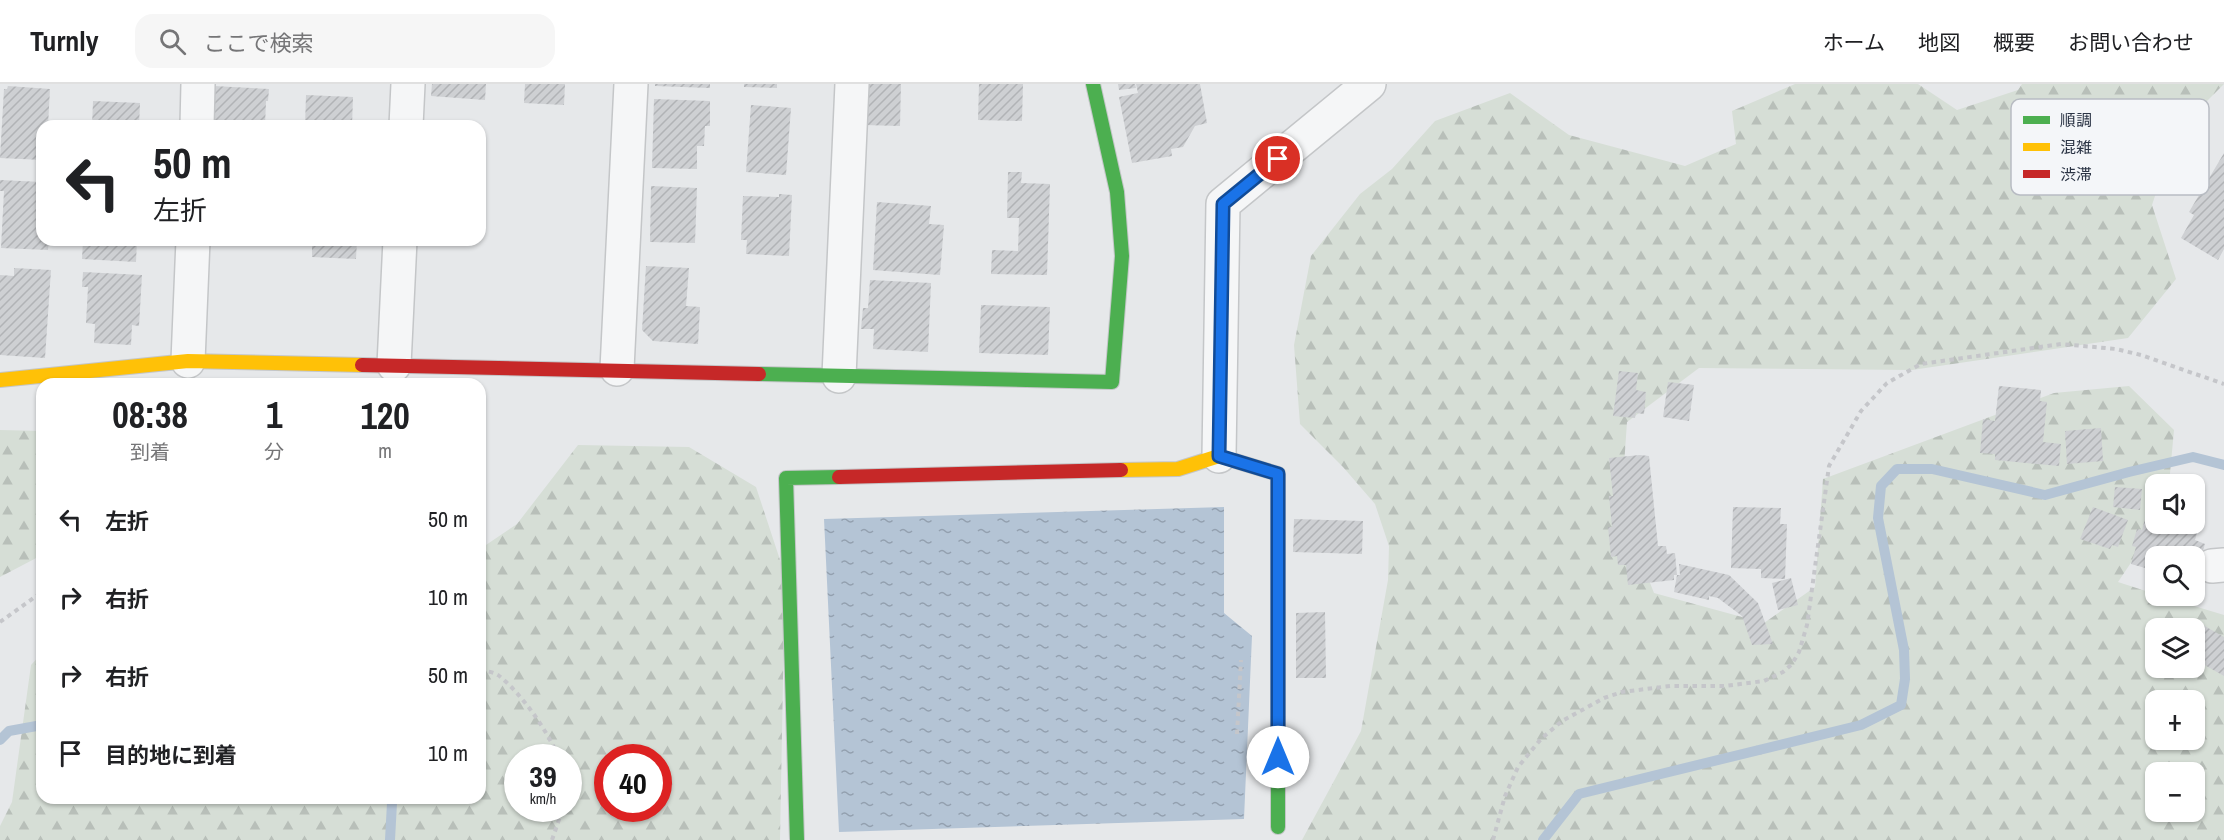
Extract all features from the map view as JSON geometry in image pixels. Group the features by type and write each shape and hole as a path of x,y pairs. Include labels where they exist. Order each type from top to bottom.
{"street":[{"path":"197,120 198,84"},
{"path":"406,120 408,84"},
{"path":"617,369 631,84"},
{"path":"839,376 852,84"},
{"path":"0,380 188,361 1112,382 1122,256 1117,192 1094,84"},
{"path":"1219,456 1223,204 1369,84"},
{"path":"188,361 193,246"},
{"path":"394,365 400,246"},
{"path":"796,840 786,478 1178,469 1219,456 1278,474 1278,827"}],"path":[{"path":"1493,840 1505,796 1518,766 1541,739 1562,721 1604,698 1622,692 1670,686 1725,686 1764,681 1783,672 1791,664 1799,652 1807,625 1829,466 1861,411 1887,383 1921,364 2061,344 2116,349 2141,355 2224,384"},
{"path":"0,622 36,596"},
{"path":"486,671 496,673 519,698 544,729 552,744"},
{"path":"552,840 558,822"}],"green space":[{"path":"1795,84 1918,84 1957,110 2018,90 2022,84 2224,84 2209,99 2011,99 2011,195 2155,195 2152,205 2176,279 2128,338 1912,370 1699,368 1627,422 1621,509 1654,593 1764,623 1815,587 1823,479 2054,393 2129,386 2174,430 2170,474 2145,474 2145,534 2150,534 2118,582 2145,591 2145,606 2194,606 2224,615 2224,840 1302,840 1361,731 1388,580 1389,546 1375,504 1343,467 1300,424 1294,345 1311,256 1360,194 1392,169 1435,121 1510,93 1569,135 1685,166 1736,144 1732,111"},
{"path":"0,430 36,431 36,558 0,577"},
{"path":"578,445 689,447 756,487 785,575 780,840 0,840 0,826 12,802 31,665 36,660 36,804 486,804 486,545 517,524"}],"water":[{"path":"1224,507 1224,613 1252,636 1244,819 839,832 824,519"}],"building":[{"path":"432,84 486,84 485,100 431,96"},
{"path":"525,84 565,84 564,105 524,103"},
{"path":"655,84 710,84 710,88 655,86"},
{"path":"744,84 777,84 777,88 744,87"},
{"path":"865,84 901,84 900,126 863,125"},
{"path":"979,84 1023,84 1022,121 978,120"},
{"path":"1118,84 1135,84 1136,88 1119,90"},
{"path":"1136,84 1200,84 1207,123 1195,126 1183,147 1171,149 1172,156 1132,163 1119,97 1138,93"},
{"path":"8,86 50,89 48,120 36,120 36,160 0,158 4,89"},
{"path":"214,86 269,89 265,120 213,120"},
{"path":"306,95 353,97 352,120 305,120"},
{"path":"654,99 710,101 710,126 705,126 704,146 697,146 697,169 652,168"},
{"path":"93,101 140,103 139,120 92,120"},
{"path":"751,105 791,108 786,175 746,172"},
{"path":"2224,153 2224,249 2218,260 2181,238 2194,215 2189,212 2199,195 2209,195 2209,178"},
{"path":"1008,172 1022,172 1021,183 1050,184 1047,275 991,274 992,250 1018,251 1019,218 1007,218"},
{"path":"0,180 36,182 36,246 48,246 48,250 1,248 4,191 0,191"},
{"path":"651,186 697,188 695,243 650,242"},
{"path":"779,194 792,195 789,256 746,254 747,240 741,240 743,196 779,197"},
{"path":"877,202 931,206 929,224 944,225 940,275 873,270"},
{"path":"83,246 137,246 136,262 82,259"},
{"path":"312,246 357,246 356,259 312,257"},
{"path":"646,266 689,268 686,306 700,307 698,344 653,341 642,330"},
{"path":"14,268 51,270 45,358 0,355 0,275 14,276"},
{"path":"83,272 142,275 139,326 132,325 131,345 94,343 95,324 86,323 88,287 82,287"},
{"path":"870,280 931,283 928,352 873,349 874,329 861,329 863,308 868,308"},
{"path":"981,305 1050,307 1048,355 979,353"},
{"path":"1619,371 1638,373 1636,390 1646,392 1644,414 1636,413 1635,418 1613,416"},
{"path":"1668,382 1694,385 1689,421 1663,417"},
{"path":"1999,386 2041,390 2040,401 2047,402 2043,442 2061,444 2059,466 1995,460 1995,454 1980,453 1983,419 1995,421"},
{"path":"2101,428 2103,461 2067,464 2065,431"},
{"path":"1649,456 1658,546 1666,546 1667,554 1675,553 1677,575 1674,575 1674,580 1628,585 1626,565 1618,565 1617,556 1611,557 1608,527 1612,527 1609,496 1613,496 1609,458"},
{"path":"2115,487 2142,489 2140,510 2113,507"},
{"path":"1733,507 1781,508 1780,524 1787,524 1785,579 1761,578 1761,569 1731,568"},
{"path":"2093,507 2128,520 2118,547 2112,545 2110,549 2080,539"},
{"path":"1294,519 1363,521 1362,554 1293,552"},
{"path":"2145,519 2145,534 2197,534 2195,540 2205,544 2204,546 2145,546 2145,568 2131,564 2136,547 2132,546 2137,529 2142,530"},
{"path":"1679,564 1729,575 1758,603 1773,644 1752,645 1742,616 1718,598 1709,596 1709,600 1674,592 1677,575 1680,575"},
{"path":"1791,578 1798,605 1778,610 1772,583"},
{"path":"1325,612 1326,678 1296,678 1296,613"},
{"path":"2205,626 2224,637 2224,676 2205,665"}],"waterway":[{"path":"1543,840 1579,794 1861,725 1901,705 1905,679 1904,650 1878,518 1881,486 1897,469 1932,469 2045,495 2193,457 2224,465"},
{"path":"0,740 9,731 36,726"},
{"path":"390,840 392,804"}],"traffic: fast":[{"path":"759,374 1112,382 1122,256 1117,192 1093,84"},
{"path":"797,840 786,478 839,477"},
{"path":"1278,751 1278,827"}],"traffic: slow":[{"path":"0,380 188,361 362,365"},
{"path":"1121,470 1178,469 1219,456 1278,474 1278,751"}],"traffic: jam":[{"path":"362,365 759,374"},
{"path":"839,477 1121,470"}],"route":[{"path":"1278,159 1223,204 1219,456 1278,474 1278,757"}]}
